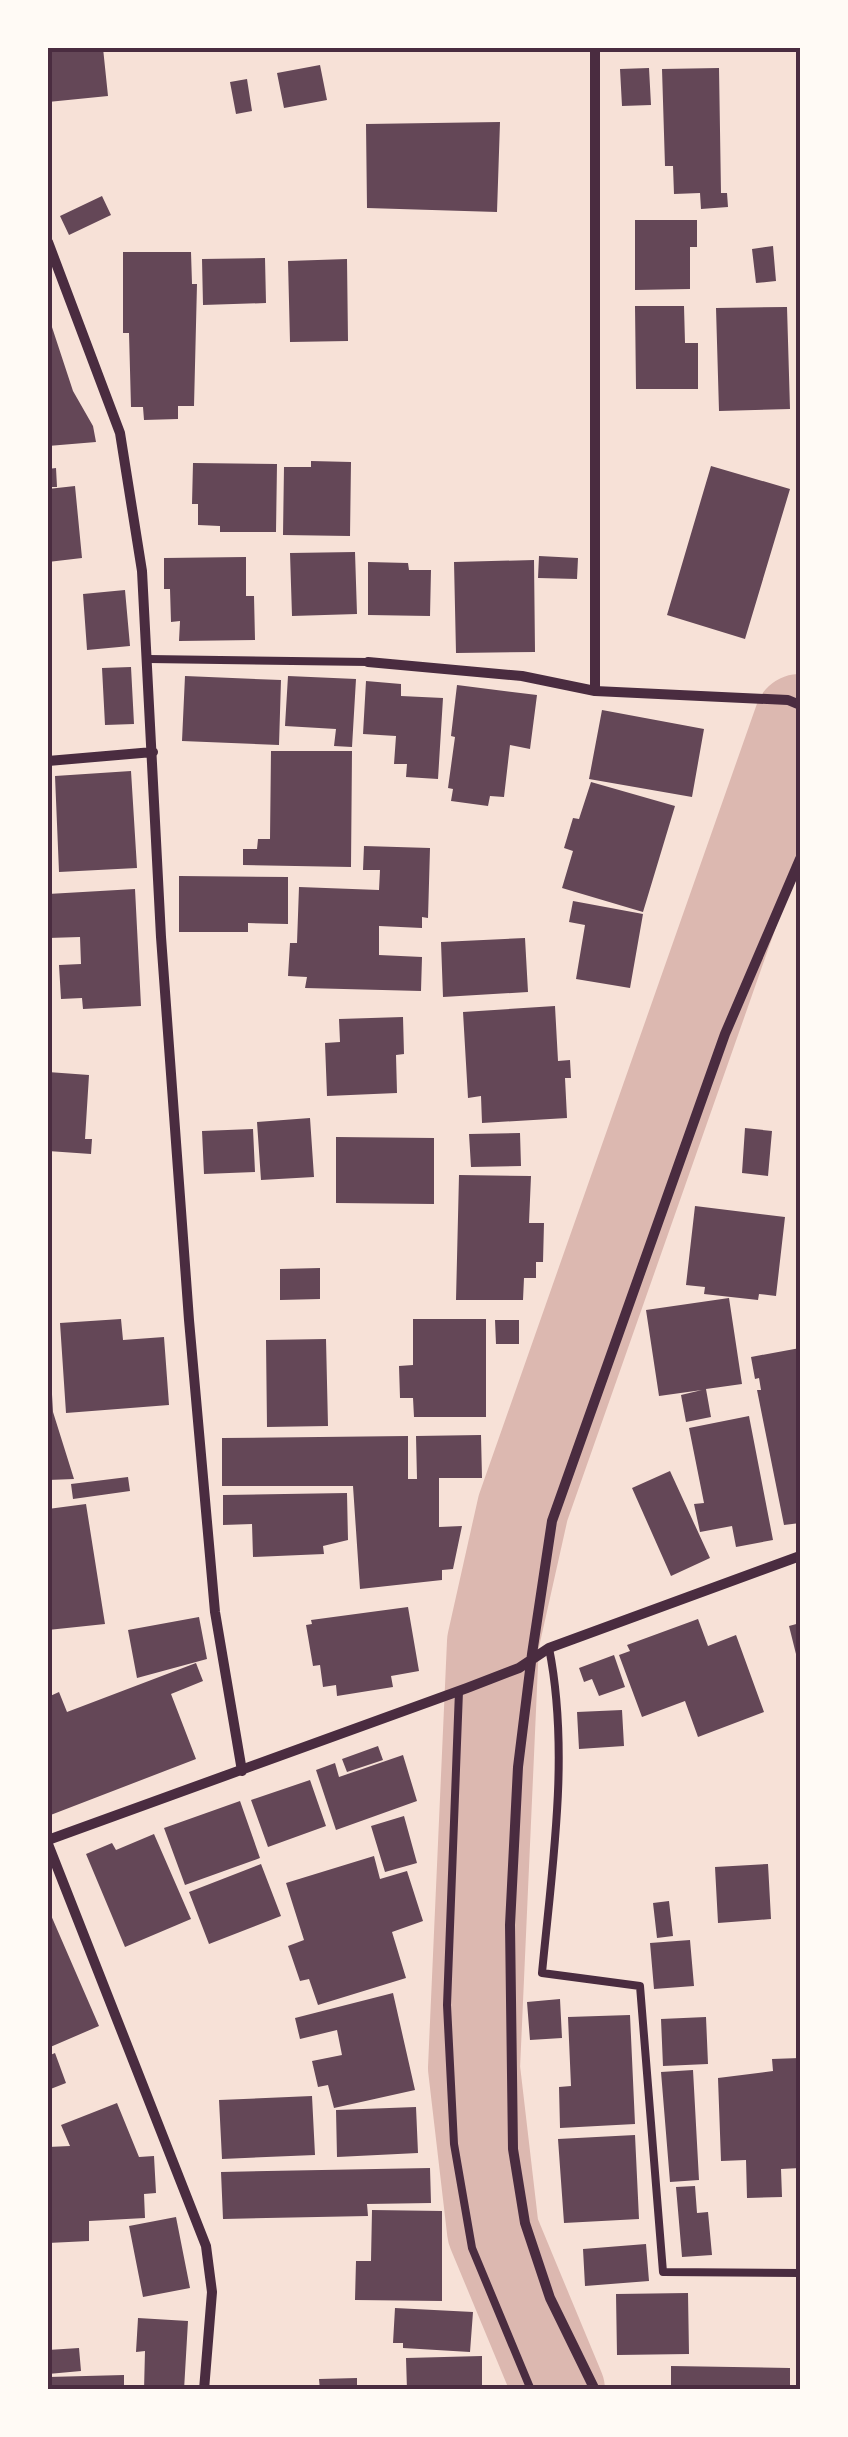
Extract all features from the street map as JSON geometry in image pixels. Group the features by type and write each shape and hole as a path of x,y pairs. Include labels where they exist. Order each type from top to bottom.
{"street":[{"path":"595,48 595,691"},
{"path":"48,242 120,433 142,571 161,938 191,1340 215,1612 242,1771"},
{"path":"368,662 522,676 595,691 788,700 800,705"},
{"path":"48,760 153,752"},
{"path":"595,2390 550,2298 531,2242 513,2148 510,1925 518,1767 532,1654 552,1521 725,1034 800,859"},
{"path":"204,2390 212,2292 206,2246 48,1842 463,1690 519,1668 532,1654 800,1556"}],"lane":[{"path":"149,659 368,662"},
{"path":"548,1648 557,1710 554,1841 542,1973 640,1986 663,2272 800,2273"},
{"path":"463,1690 447,2005 454,2144 472,2248 531,2390"}],"building":[{"path":"48,48 103,48 108,96 48,102"},
{"path":"320,65 327,100 284,108 277,73"},
{"path":"649,68 651,105 622,106 620,69"},
{"path":"719,68 721,193 727,193 728,207 701,209 700,193 674,194 673,166 665,166 662,69"},
{"path":"247,79 252,111 236,114 230,82"},
{"path":"500,122 497,212 367,208 366,124"},
{"path":"102,196 111,215 69,235 60,216"},
{"path":"635,220 697,220 697,247 690,247 690,289 635,290"},
{"path":"773,246 776,281 756,283 752,249"},
{"path":"123,252 191,252 192,284 197,284 194,406 178,406 178,419 144,420 143,407 131,407 129,333 123,333"},
{"path":"265,258 266,303 203,305 202,259"},
{"path":"347,259 348,341 290,342 288,261"},
{"path":"635,306 684,306 685,343 698,343 698,389 636,389"},
{"path":"787,307 790,409 719,411 716,308"},
{"path":"48,315 73,391 93,426 96,442 48,446"},
{"path":"311,461 351,462 350,536 283,535 284,467 311,467"},
{"path":"193,463 277,464 276,532 220,532 220,526 198,525 198,504 192,504"},
{"path":"711,466 790,489 745,639 667,615"},
{"path":"56,468 57,487 48,487 48,469"},
{"path":"75,486 82,558 48,562 48,489"},
{"path":"355,552 357,614 292,616 290,553"},
{"path":"539,556 578,558 577,579 538,578"},
{"path":"246,557 246,596 254,596 255,640 179,641 180,621 171,622 170,589 164,589 164,558"},
{"path":"534,560 535,652 456,653 454,562"},
{"path":"368,562 408,563 409,570 431,570 430,616 368,615"},
{"path":"125,590 130,646 87,650 83,594"},
{"path":"131,667 134,724 105,725 102,668"},
{"path":"185,676 281,680 279,745 182,741"},
{"path":"288,676 356,679 352,747 334,746 336,729 285,726"},
{"path":"366,681 401,684 401,696 443,698 438,779 406,777 407,764 394,764 396,736 363,734"},
{"path":"457,685 537,695 530,749 510,745 504,797 490,796 488,806 451,801 453,789 448,788"},
{"path":"602,710 704,729 692,797 589,779"},
{"path":"271,751 352,751 351,867 243,865 243,849 257,849 258,839 270,839"},
{"path":"131,771 137,868 59,872 55,776"},
{"path":"591,782 675,806 643,912 562,888 573,851 564,848 573,818 579,819"},
{"path":"364,846 430,848 428,918 422,917 422,928 379,926 379,955 422,957 421,991 305,988 307,977 288,976 290,943 297,943 299,887 379,890 380,870 363,870"},
{"path":"179,876 288,877 288,924 248,923 248,932 179,932"},
{"path":"135,889 141,1006 83,1009 82,998 61,999 59,965 81,964 80,937 48,938 48,894"},
{"path":"573,901 643,914 630,988 576,979 585,925 569,922"},
{"path":"525,938 528,992 443,997 441,942"},
{"path":"555,1006 558,1061 570,1060 571,1078 565,1078 567,1118 482,1123 481,1096 468,1098 463,1012"},
{"path":"403,1017 404,1054 396,1055 397,1093 327,1096 325,1043 340,1042 339,1019"},
{"path":"48,1072 89,1075 85,1139 92,1139 91,1154 48,1151"},
{"path":"310,1118 314,1177 261,1180 257,1122"},
{"path":"745,1128 772,1131 768,1176 742,1173"},
{"path":"253,1129 255,1172 204,1174 202,1131"},
{"path":"520,1133 521,1166 471,1167 469,1134"},
{"path":"336,1137 434,1138 434,1204 336,1203"},
{"path":"459,1175 531,1176 529,1223 544,1223 543,1262 536,1262 536,1278 524,1278 523,1300 456,1300"},
{"path":"695,1206 785,1217 776,1296 759,1294 758,1300 704,1294 705,1287 686,1285"},
{"path":"320,1268 320,1299 280,1300 280,1269"},
{"path":"729,1298 742,1384 706,1389 711,1417 686,1422 681,1395 702,1390 659,1396 646,1310"},
{"path":"121,1319 123,1340 164,1337 169,1405 66,1413 60,1323"},
{"path":"413,1319 486,1319 486,1417 414,1417 413,1398 400,1398 399,1366 413,1365"},
{"path":"495,1320 519,1320 519,1344 496,1344"},
{"path":"48,1324 53,1412 74,1479 48,1480"},
{"path":"326,1339 328,1426 267,1427 266,1340"},
{"path":"800,1348 800,1523 784,1525 757,1390 761,1390 759,1378 755,1379 751,1357"},
{"path":"749,1416 773,1540 736,1547 732,1526 700,1532 694,1504 704,1503 689,1428"},
{"path":"481,1435 482,1478 439,1478 439,1527 462,1526 453,1569 442,1570 442,1580 360,1589 353,1486 222,1486 222,1438 408,1436 408,1479 417,1479 416,1436"},
{"path":"670,1471 710,1558 671,1576 632,1488"},
{"path":"128,1477 130,1491 73,1499 71,1484"},
{"path":"347,1493 348,1540 323,1546 324,1554 253,1557 252,1524 223,1525 223,1495"},
{"path":"86,1504 105,1624 48,1630 48,1509"},
{"path":"408,1607 419,1671 391,1676 393,1687 337,1696 336,1685 323,1687 320,1665 313,1666 306,1625 312,1624 311,1620"},
{"path":"199,1617 207,1659 137,1678 128,1630"},
{"path":"698,1619 708,1646 736,1635 764,1712 698,1737 685,1701 642,1717 619,1655 630,1651 627,1645"},
{"path":"800,1623 800,1666 799,1666 789,1626"},
{"path":"614,1655 625,1687 599,1696 592,1679 584,1682 579,1668"},
{"path":"196,1663 203,1681 171,1694 196,1759 48,1816 48,1697 59,1692 67,1712"},
{"path":"622,1710 624,1746 579,1749 577,1712"},
{"path":"378,1746 383,1760 347,1772 342,1759"},
{"path":"403,1755 417,1801 336,1830 316,1770 335,1763 339,1777"},
{"path":"310,1780 326,1826 268,1847 251,1800"},
{"path":"240,1801 260,1858 185,1885 164,1828"},
{"path":"404,1816 417,1863 385,1872 371,1826"},
{"path":"154,1834 191,1919 125,1947 86,1854 112,1843 116,1850"},
{"path":"374,1856 380,1879 407,1871 423,1921 392,1932 406,1978 318,2005 309,1979 300,1981 288,1946 304,1940 286,1883"},
{"path":"261,1864 281,1916 209,1944 189,1892"},
{"path":"768,1864 771,1919 718,1923 715,1867"},
{"path":"669,1901 673,1936 657,1938 653,1903"},
{"path":"48,1915 99,2026 48,2048"},
{"path":"690,1940 694,1986 654,1989 650,1943"},
{"path":"393,1993 415,2090 334,2108 328,2085 318,2087 312,2061 342,2055 337,2030 300,2039 295,2018"},
{"path":"560,1999 562,2038 530,2040 527,2002"},
{"path":"630,2015 635,2124 560,2128 559,2087 571,2086 568,2017"},
{"path":"706,2017 708,2064 663,2066 661,2019"},
{"path":"55,2053 66,2083 48,2090 48,2056"},
{"path":"800,2058 800,2168 781,2169 782,2197 747,2198 746,2160 721,2161 718,2078 773,2071 772,2059"},
{"path":"693,2070 699,2180 670,2182 661,2072"},
{"path":"312,2096 315,2155 222,2159 219,2100"},
{"path":"117,2103 139,2157 154,2156 156,2193 144,2194 145,2218 89,2221 89,2241 48,2243 48,2147 70,2146 61,2125"},
{"path":"416,2107 418,2153 337,2157 336,2110"},
{"path":"635,2135 639,2219 564,2223 558,2139"},
{"path":"430,2168 431,2203 367,2204 368,2216 223,2219 221,2172"},
{"path":"695,2186 697,2213 708,2212 712,2255 682,2257 676,2187"},
{"path":"372,2210 442,2211 442,2301 355,2300 356,2261 371,2261"},
{"path":"176,2217 190,2288 143,2297 129,2226"},
{"path":"646,2244 649,2281 585,2286 583,2249"},
{"path":"688,2293 689,2354 617,2355 616,2294"},
{"path":"395,2308 473,2312 470,2352 403,2348 403,2343 393,2343"},
{"path":"138,2318 188,2321 184,2390 144,2390 145,2351 136,2352"},
{"path":"79,2348 81,2371 48,2374 48,2350"},
{"path":"482,2356 482,2385 495,2385 495,2390 407,2390 406,2358"},
{"path":"671,2366 790,2368 790,2390 671,2390"},
{"path":"124,2375 124,2390 48,2390 48,2377"},
{"path":"357,2378 357,2390 320,2390 319,2379"}],"waterway":[{"path":"559,2390 493,2231 474,2068 493,1642 523,1508 800,720"}]}
